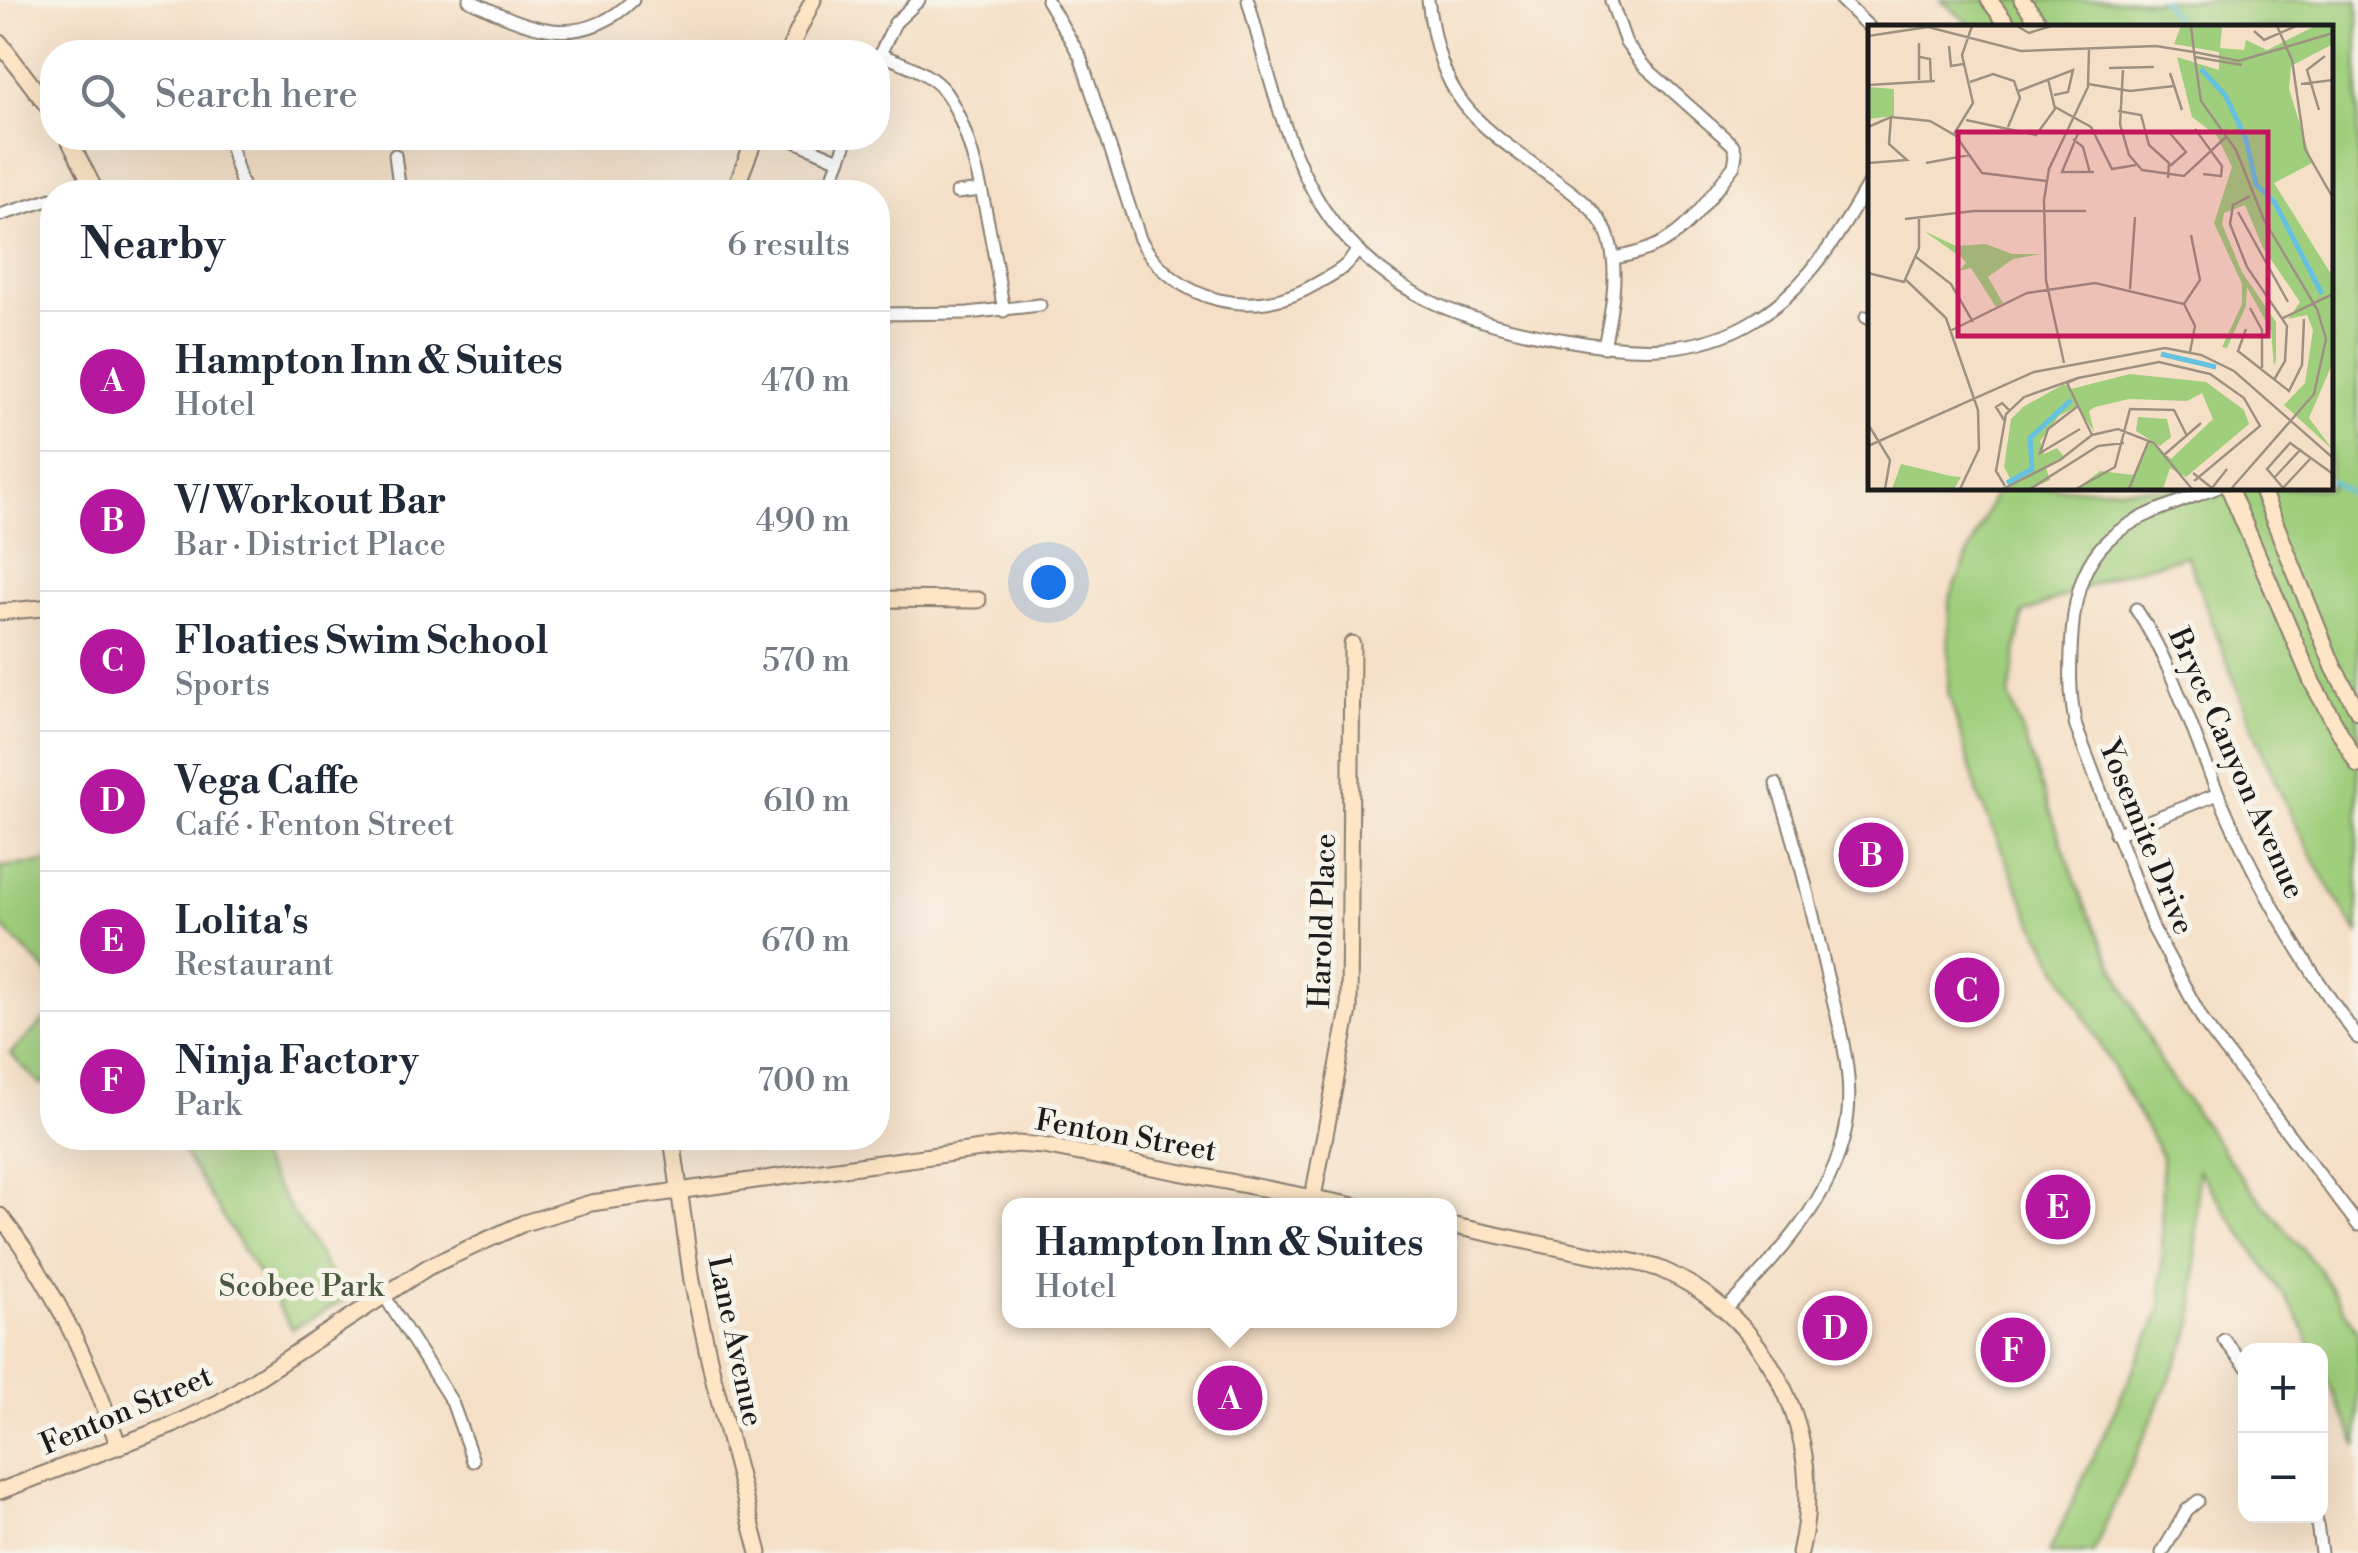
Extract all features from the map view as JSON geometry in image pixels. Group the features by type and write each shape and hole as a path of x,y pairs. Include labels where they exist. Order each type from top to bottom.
{"street":[{"path":"469,0 520,22 562,32 597,26 633,0"},
{"path":"794,40 812,0"},
{"path":"886,40 896,22 919,0"},
{"path":"1048,0 1080,56 1140,239 1156,262 1176,280 1215,300 1265,304 1299,294 1350,264 1357,250"},
{"path":"1248,0 1268,74 1304,174 1327,213 1357,250 1403,286 1450,312 1498,328 1604,347 1659,349 1725,335 1754,321 1806,276 1845,225 1868,184"},
{"path":"1428,0 1436,52 1456,96 1489,134 1590,208 1608,236 1613,258 1612,286 1604,347"},
{"path":"1842,0 1868,26"},
{"path":"1989,0 2008,25"},
{"path":"2022,0 2041,25"},
{"path":"1611,1 1626,42 1643,65 1733,145 1736,154 1734,166 1678,234 1642,252 1613,258"},
{"path":"0,43 40,96"},
{"path":"890,61 925,74 951,99 962,123 981,190 1004,311"},
{"path":"74,150 89,180"},
{"path":"232,150 240,180"},
{"path":"739,180 750,150"},
{"path":"816,150 839,160"},
{"path":"832,180 843,150"},
{"path":"396,155 399,180"},
{"path":"957,193 981,190"},
{"path":"0,215 40,203"},
{"path":"890,314 1004,311 1040,305"},
{"name":"Yosemite Drive","path":"2211,490 2119,531 2092,558 2076,592 2070,698 2076,727 2115,834 2154,928 2206,1024 2358,1225"},
{"path":"2230,490 2312,684 2358,765"},
{"path":"2261,490 2334,668 2358,711"},
{"path":"890,599 978,600"},
{"path":"0,612 40,608"},
{"name":"Bryce Canyon Avenue","path":"2136,609 2163,653 2218,794 2265,893 2328,998 2358,1038"},
{"name":"Harold Place","path":"1313,1197 1350,1010 1352,644"},
{"path":"1726,1309 1794,1232 1828,1183 1846,1126 1848,1078 1836,1015 1795,837 1776,784"},
{"path":"2115,834 2218,794"},
{"name":"Fenton Street","path":"0,1491 220,1402 428,1267 524,1223 591,1203 1017,1144 1318,1198"},
{"name":"Lane Avenue","path":"674,1150 692,1281 759,1553"},
{"path":"0,1216 56,1302 119,1446"},
{"path":"1457,1226 1659,1268 1726,1309 1773,1364 1796,1419 1805,1454 1808,1492 1800,1553"},
{"path":"385,1297 452,1402 474,1462"},
{"path":"2224,1340 2238,1357"},
{"path":"2162,1553 2187,1510 2198,1501"},
{"path":"2317,1523 2320,1553"}],"green space":[{"path":"1941,0 2358,0 2358,933 2305,844 2283,797 2187,555 2115,575 2023,614 2009,696 2082,899 2162,1066 2244,1180 2319,1269 2358,1333 2358,1447 2328,1381 2328,1343 2310,1343 2295,1312 2198,1170 2194,1324 2093,1553 2049,1553 2161,1310 2162,1157 2031,918 1979,797 1948,692 1949,600 1996,490 2333,490 2333,25 1971,25"},
{"path":"40,863 40,965 0,925 0,867"},
{"path":"40,1025 40,1084 10,1054"},
{"name":"Scobee Park","path":"181,1150 253,1150 346,1299 292,1329"}],"waterway":[{"path":"2162,0 2178,25"},
{"path":"2333,482 2358,499"}],"place":[{"name":"V/ Workout Bar","path":"1871,855"},
{"name":"Floaties Swim School","path":"1967,990"},
{"name":"Lolita's","path":"2058,1207"},
{"name":"Vega Caffe","path":"1835,1328"},
{"name":"Ninja Factory","path":"2013,1350"},
{"name":"Hampton Inn & Suites","path":"1230,1398"}]}
